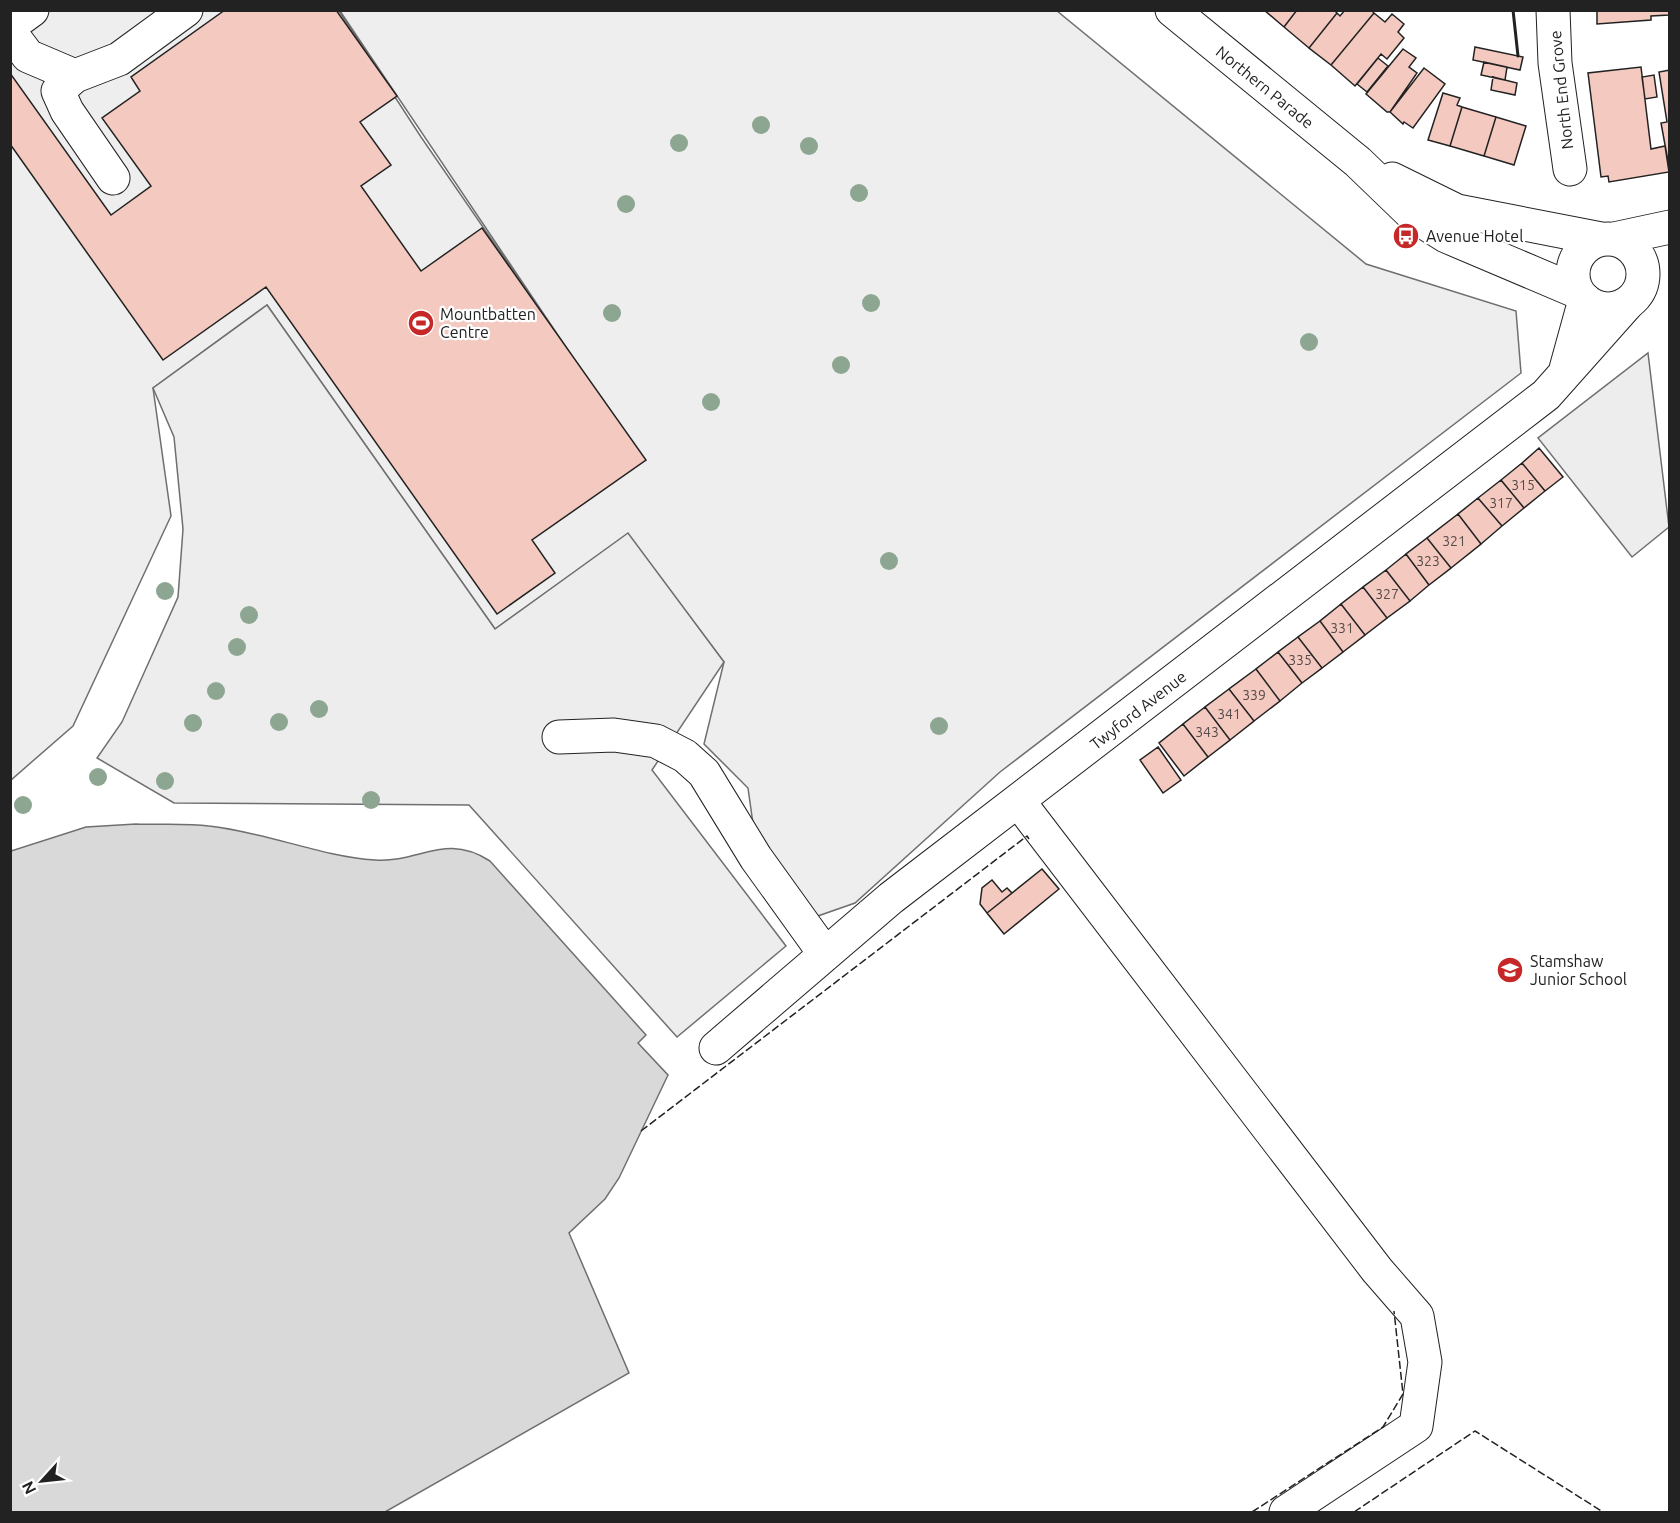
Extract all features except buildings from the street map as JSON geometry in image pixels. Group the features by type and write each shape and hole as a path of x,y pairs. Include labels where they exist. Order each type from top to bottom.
{"street":[{"path":"10,26 32,10"},
{"path":"113,178 67,111 58,91 75,76 119,59 186,10"},
{"name":"Northern Parade","path":"1172,10 1358,162"},
{"name":"North End Grove","path":"1553,10 1555,63 1570,170"},
{"path":"10,32 28,56 75,76"},
{"path":"1358,162 1457,211 1625,243 1641,258 1644,269 1633,298 1605,309 1581,296 1446,236 1414,216 1358,162"},
{"path":"1581,296 1573,270 1582,250 1608,239 1670,227"},
{"name":"Twyford Avenue","path":"716,1048 891,898 1019,802 1546,395 1633,298 1670,268"},
{"name":"Twyford Avenue","path":"1564,376 1581,296"},
{"path":"559,737 614,735 656,741 685,756 704,773 756,858 825,954"},
{"path":"1019,802 1377,1270 1417,1316 1425,1362 1416,1426 1286,1512"}],"shaded area":[{"path":"11,11 339,11 421,137 580,368 340,11 1057,11 1366,264 1516,311 1521,373 1000,772 855,903 812,918 756,845 748,788 704,744 724,662 628,534 495,629 267,305 153,388 171,516 73,726 11,780"},
{"path":"267,305 495,629 628,533 724,662 652,770 786,946 677,1037 469,805 174,803 97,758 122,722 178,597 183,529 174,437 153,388"},
{"path":"1648,353 1669,527 1632,557 1538,438"},
{"path":"136,824 191,825 230,829 354,858 391,860 432,851 459,849 490,861 646,1035 638,1043 668,1075 619,1178 605,1199 569,1233 629,1373 385,1512 11,1512 11,851 86,827"}],"fence":[{"path":"641,1131 1027,836 1029,839"},
{"path":"1252,1512 1383,1427 1403,1394 1394,1311"},
{"path":"1354,1512 1475,1431 1603,1512"}],"wall":[{"path":"1513,10 1518,56"}],"place":[{"name":"Avenue Hotel","path":"1406,236"},
{"name":"Mountbatten Centre","path":"421,323"},
{"name":"Stamshaw Junior School","path":"1510,970"}]}
